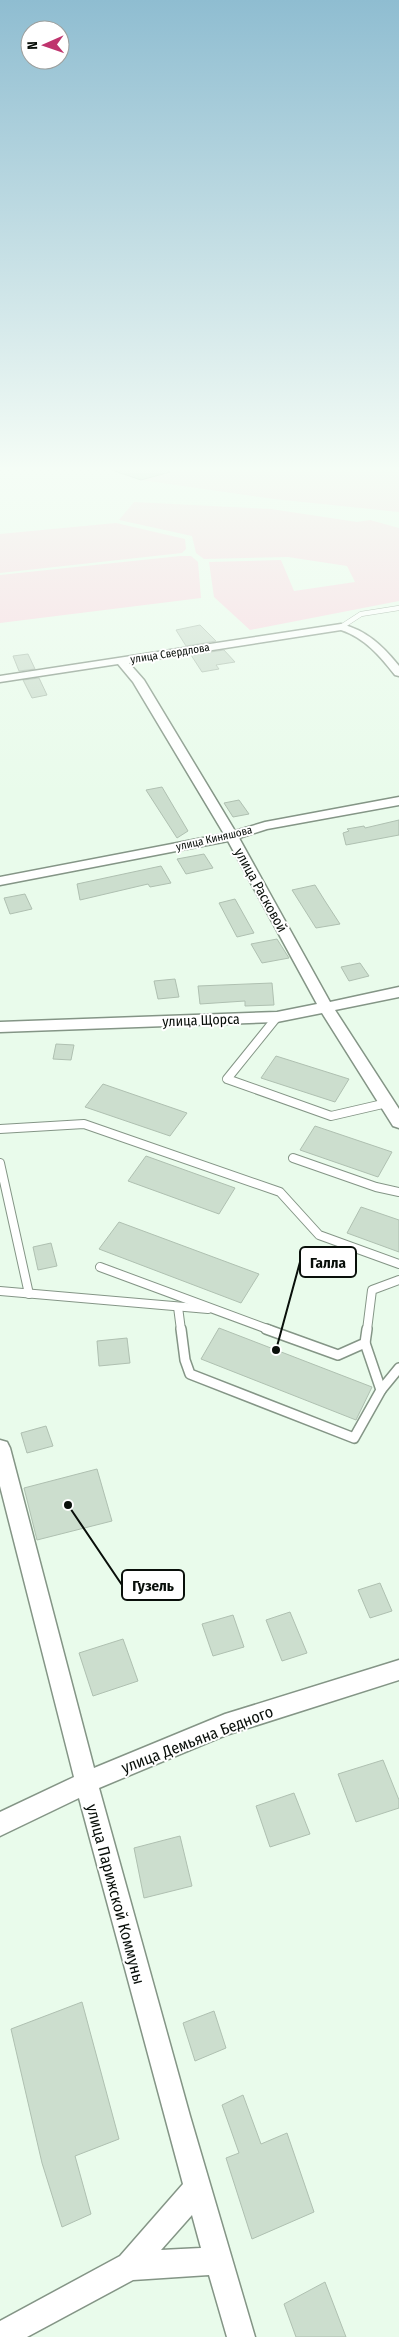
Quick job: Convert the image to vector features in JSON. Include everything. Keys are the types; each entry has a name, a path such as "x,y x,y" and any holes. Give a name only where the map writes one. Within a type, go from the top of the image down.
{"street":[{"name":"улица Свердлова","path":"0,679 341,627"},
{"path":"341,627 355,630 365,636 385,655 399,673"},
{"name":"улица Расковой","path":"120,661 138,680 232,835 326,1008 399,1122"},
{"name":"улица Киняшова","path":"0,881 232,835 265,826 399,801"},
{"name":"улица Щорса","path":"0,1027 277,1017 399,992"},
{"name":"улица Парижской Коммуны","path":"0,1448 86,1783 197,2188 241,2337"},
{"name":"улица Демьяна Бедного","path":"0,1824 86,1783 225,1725 399,1670"},
{"path":"0,2336 130,2266 197,2188"},
{"path":"130,2266 218,2261"}],"lane":[{"path":"341,627 351,617 358,614 399,608"},
{"path":"277,1017 227,1079 330,1116 387,1104"},
{"path":"0,1129 84,1124 280,1192 319,1235 399,1264"},
{"path":"293,1158 376,1187 399,1192"},
{"path":"0,1163 29,1294"},
{"path":"100,1267 338,1354 365,1343"},
{"path":"381,1390 365,1343 372,1290 399,1280"},
{"path":"0,1291 217,1310"},
{"path":"178,1307 185,1360 190,1374 354,1438 381,1390 399,1368"}],"shaded area":[{"path":"0,576 199,576 201,598 0,623"},
{"path":"211,576 288,576 294,591 355,582 352,576 399,576 399,601 250,630 214,597"}],"building":[{"path":"200,625 216,641 186,646 176,630"},
{"path":"224,650 235,662 216,665 219,669 202,672 191,655"},
{"path":"28,654 35,669 19,671 13,656"},
{"path":"39,678 47,695 32,698 23,680"},
{"path":"162,787 188,831 177,838 146,790"},
{"path":"239,800 249,814 233,817 224,803"},
{"path":"399,820 399,835 346,845 343,833 349,831 347,829 364,826 365,828"},
{"path":"204,854 213,868 186,874 177,859"},
{"path":"161,866 171,883 150,887 148,884 80,900 77,884"},
{"path":"315,885 340,924 316,928 292,890"},
{"path":"25,894 32,909 10,914 4,898"},
{"path":"235,899 254,933 237,937 219,903"},
{"path":"277,939 289,958 262,963 251,944"},
{"path":"360,963 369,976 349,981 341,967"},
{"path":"175,979 179,997 158,999 154,981"},
{"path":"272,983 274,1005 245,1006 245,1001 200,1004 198,986"},
{"path":"56,1044 74,1045 71,1060 53,1059"},
{"path":"276,1056 349,1079 335,1102 261,1078"},
{"path":"103,1084 187,1113 170,1136 85,1107"},
{"path":"315,1126 392,1152 378,1177 300,1150"},
{"path":"146,1156 235,1188 219,1214 128,1181"},
{"path":"361,1207 399,1220 399,1252 347,1233"},
{"path":"119,1222 259,1274 241,1303 99,1249"},
{"path":"51,1243 57,1266 38,1270 33,1247"},
{"path":"219,1328 372,1387 356,1420 201,1359"},
{"path":"127,1338 130,1363 99,1366 97,1341"},
{"path":"46,1426 53,1446 27,1453 21,1433"},
{"path":"97,1469 112,1521 37,1540 24,1488"},
{"path":"380,1583 392,1611 370,1618 358,1590"},
{"path":"290,1612 307,1653 282,1661 266,1620"},
{"path":"233,1615 244,1647 213,1656 202,1624"},
{"path":"123,1639 138,1681 93,1696 79,1653"},
{"path":"383,1760 399,1800 399,1808 356,1822 338,1774"},
{"path":"294,1793 310,1834 270,1847 256,1806"},
{"path":"180,1836 192,1886 144,1898 134,1848"},
{"path":"82,2002 119,2139 75,2156 91,2214 62,2227 42,2163 11,2029"},
{"path":"214,2011 226,2048 195,2061 183,2023"},
{"path":"243,2095 261,2144 287,2133 314,2212 252,2239 226,2158 239,2153 222,2105"},
{"path":"325,2282 346,2337 296,2337 284,2304"}],"place":[{"name":"Галла","path":"276,1350"},
{"name":"Гузель","path":"68,1505"}]}
